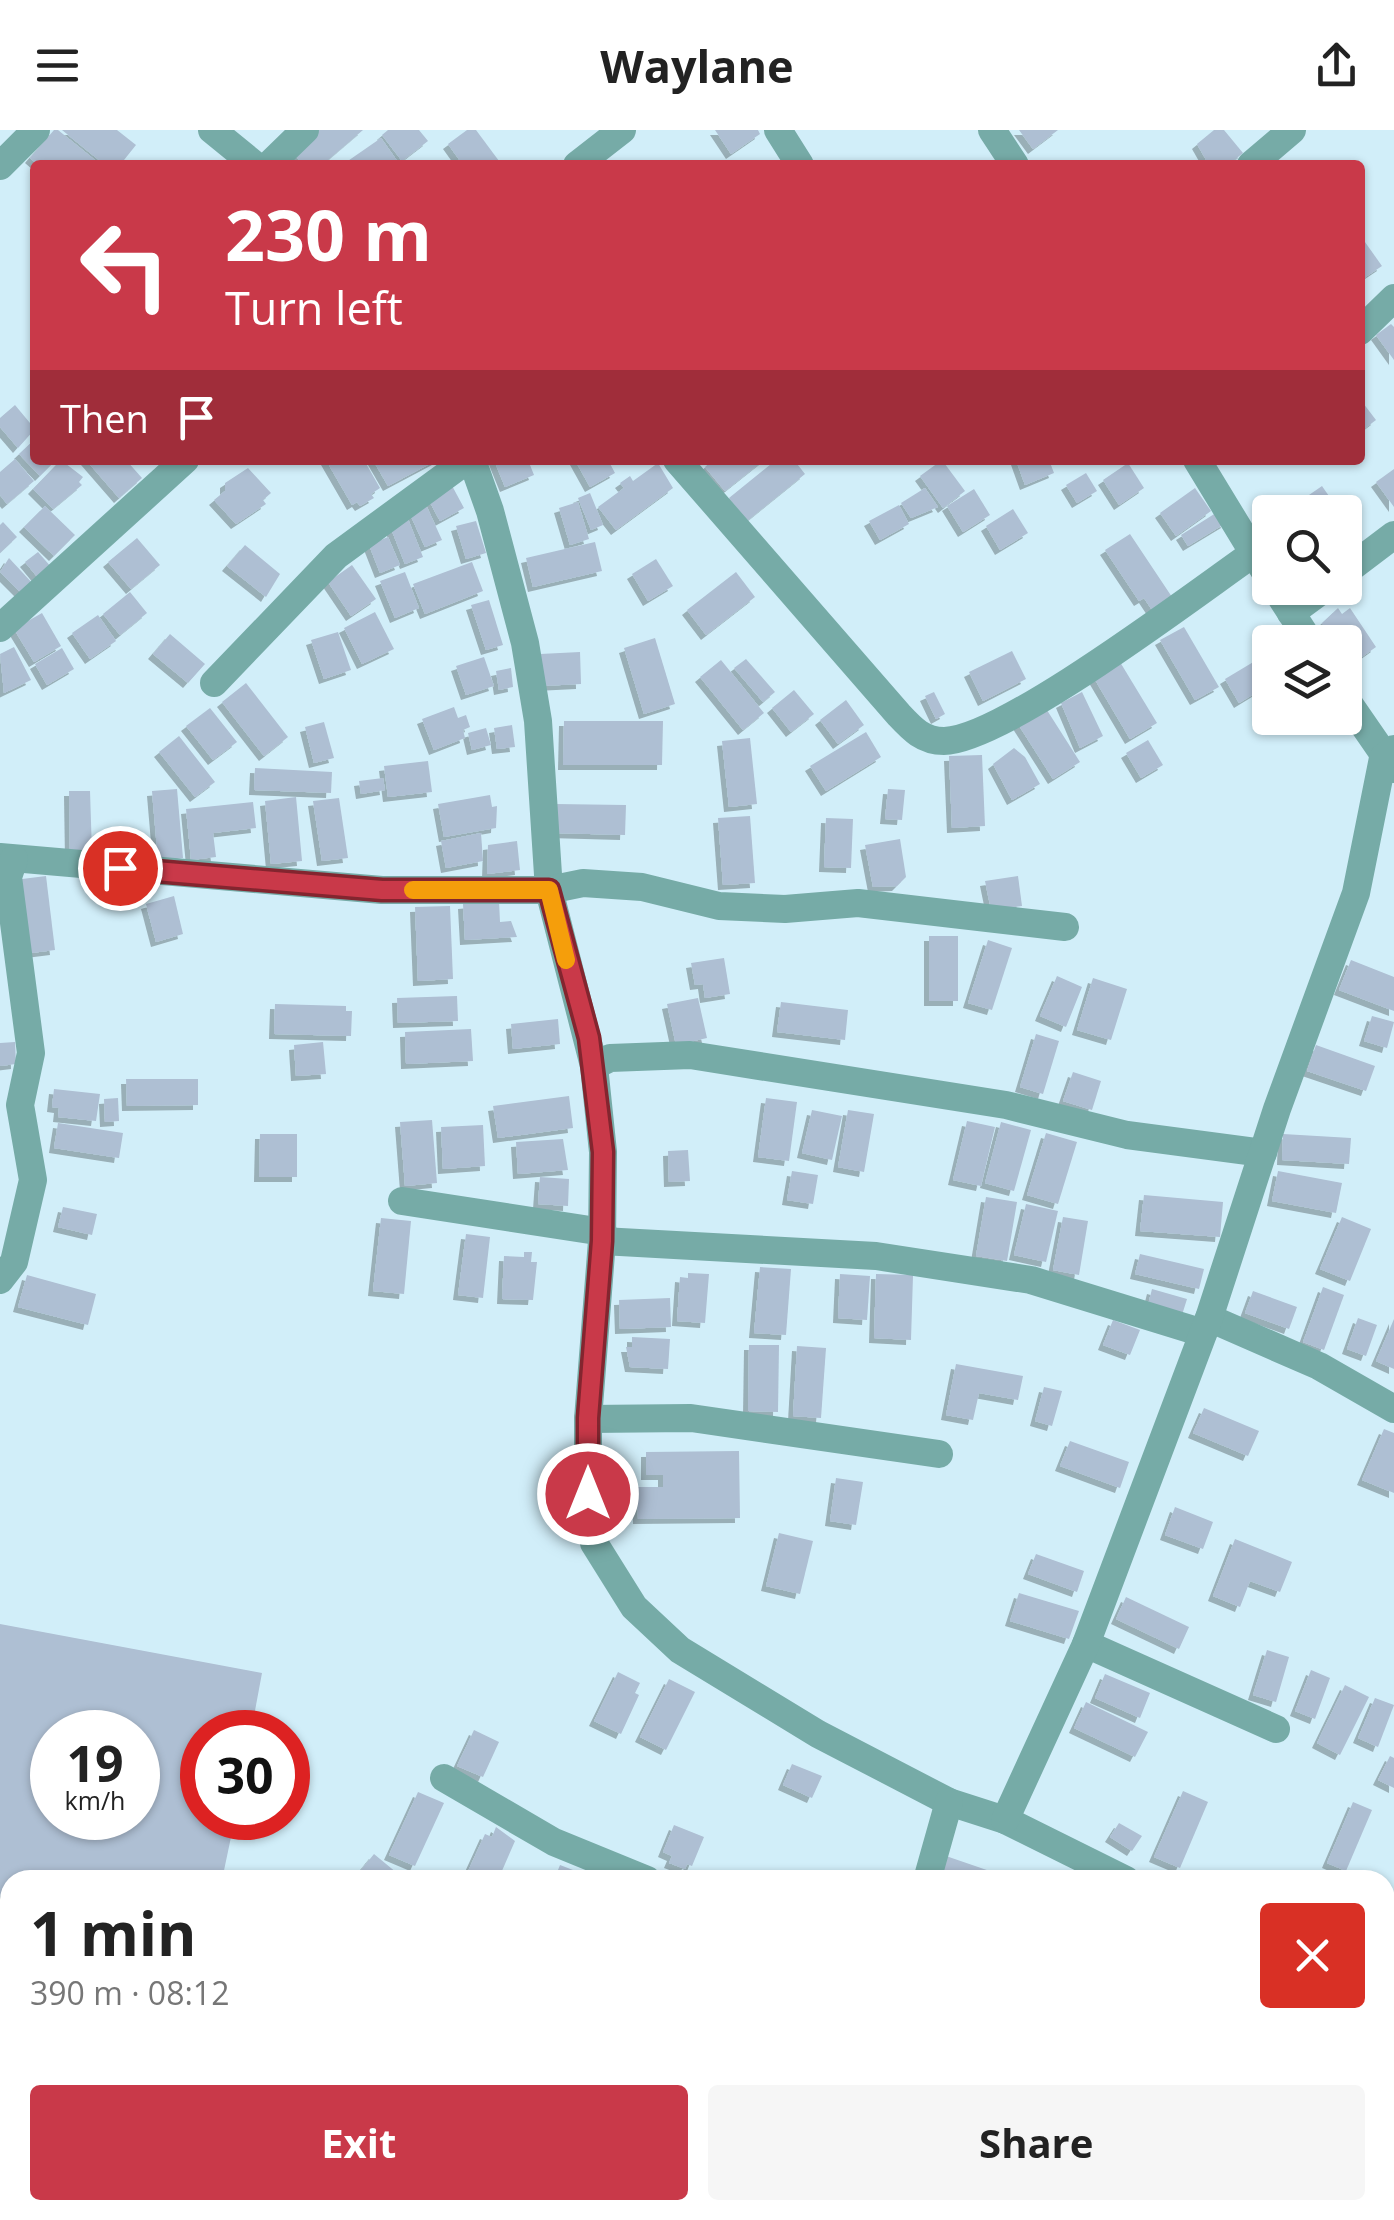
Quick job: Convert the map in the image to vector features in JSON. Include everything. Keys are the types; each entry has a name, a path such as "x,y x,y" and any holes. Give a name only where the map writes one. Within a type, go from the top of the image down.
{"street":[{"path":"0,166 36,130"},
{"path":"212,130 249,160"},
{"path":"274,160 305,130"},
{"path":"583,160 622,130"},
{"path":"778,130 797,160"},
{"path":"992,130 1012,160"},
{"path":"1257,160 1292,130"},
{"path":"1365,326 1394,298"},
{"path":"0,628 179,465"},
{"path":"214,684 336,556 462,465"},
{"path":"471,465 490,511 526,643 538,721 549,890 594,1066 603,1152 602,1237 588,1418 588,1494 594,1543 609,1573 642,1616 696,1660 818,1734 949,1802 1006,1820 1106,1870"},
{"path":"682,465 899,716 920,737 944,741 978,733 1035,702 1252,555"},
{"path":"1204,465 1252,550"},
{"path":"1362,560 1394,536"},
{"path":"1285,605 1298,625"},
{"path":"1290,613 1301,605"},
{"path":"1006,1820 1086,1644 1206,1325 1356,893 1390,759 1362,721"},
{"path":"0,1280 14,1262 33,1180 10,1104 32,1053 7,858 382,890 549,890 583,883 642,886 719,906 784,908 858,903 1066,927"},
{"path":"594,1066 610,1058 690,1055 989,1102 1127,1135 1263,1153"},
{"path":"402,1201 602,1237 876,1256 1031,1280 1206,1325 1319,1366 1394,1410"},
{"path":"588,1418 690,1418 938,1454"},
{"path":"1086,1644 1276,1730"},
{"path":"444,1778 554,1842 623,1870"},
{"path":"931,1870 949,1802"}],"building":[{"path":"58,130 95,160 32,160 30,158"},
{"path":"62,130 117,130 136,145 124,160 99,160"},
{"path":"315,130 363,130 328,160 299,160 291,151"},
{"path":"388,130 419,130 428,141 401,160 382,135"},
{"path":"467,130 476,130 498,160 459,160 448,144"},
{"path":"715,130 758,130 760,134 731,154"},
{"path":"1019,130 1058,130 1033,149"},
{"path":"1214,130 1224,130 1243,153 1234,160 1206,160 1197,144"},
{"path":"381,138 396,160 349,160"},
{"path":"1365,242 1382,266 1365,277"},
{"path":"1391,324 1394,327 1394,360 1376,335"},
{"path":"15,405 30,423 30,435 18,448 0,427 0,418"},
{"path":"1365,406 1376,420 1365,428"},
{"path":"30,444 30,465 51,465 40,476 19,454"},
{"path":"15,459 34,481 7,504 0,495 0,472"},
{"path":"56,465 67,465 83,477 79,482 82,485 53,509 33,489"},
{"path":"90,465 130,465 142,478 119,498"},
{"path":"329,465 367,465 380,488 371,494 374,498 360,506 357,502 352,505"},
{"path":"376,465 428,465 388,486"},
{"path":"496,465 530,465 534,475 505,487"},
{"path":"578,465 611,465 615,473 590,487"},
{"path":"659,465 673,488 616,530 598,507 624,488 620,483 630,476 633,481"},
{"path":"707,465 758,465 725,491 705,467"},
{"path":"770,465 798,465 805,474 747,521 729,498"},
{"path":"935,465 946,465 965,491 943,508 920,476"},
{"path":"1018,465 1051,465 1054,473 1025,485"},
{"path":"1129,465 1144,488 1119,505 1103,480"},
{"path":"248,468 271,493 263,500 266,504 236,524 214,500 225,491 225,483"},
{"path":"1394,469 1394,507 1376,482"},
{"path":"1086,473 1097,491 1077,503 1066,485"},
{"path":"450,482 464,508 440,521 426,495"},
{"path":"1322,486 1328,495 1309,495"},
{"path":"925,488 938,507 911,518 901,503"},
{"path":"1195,488 1211,511 1176,536 1160,513"},
{"path":"974,489 990,515 963,532 947,506"},
{"path":"590,493 603,525 591,530 578,498"},
{"path":"578,502 589,539 570,545 559,508"},
{"path":"426,505 442,540 425,547 409,512"},
{"path":"899,505 909,524 880,540 869,521"},
{"path":"45,506 75,535 54,556 24,527"},
{"path":"1013,509 1028,533 1000,550 986,526"},
{"path":"1219,511 1226,523 1188,546 1181,535"},
{"path":"406,514 423,557 405,564 388,521"},
{"path":"476,521 486,553 466,559 456,526"},
{"path":"3,522 17,537 0,553 0,525"},
{"path":"1130,534 1172,597 1152,610 1144,598 1139,601 1105,550"},
{"path":"388,537 400,565 380,573 369,545"},
{"path":"137,538 160,565 131,589 108,562"},
{"path":"595,542 602,571 533,587 526,558"},
{"path":"245,545 280,574 266,597 227,566"},
{"path":"38,552 52,568 39,579 25,562"},
{"path":"9,558 35,586 24,596 0,572"},
{"path":"656,559 673,586 648,601 632,574"},
{"path":"472,562 483,591 425,614 413,584"},
{"path":"352,565 376,599 351,616 328,582"},
{"path":"405,572 419,608 395,618 380,581"},
{"path":"736,572 755,597 706,635 687,610"},
{"path":"130,592 147,613 120,635 103,614"},
{"path":"489,600 503,645 486,650 471,605"},
{"path":"1338,608 1342,614 1350,608 1361,625 1323,625"},
{"path":"375,612 394,649 362,664 344,628"},
{"path":"42,613 61,646 34,662 14,629"},
{"path":"98,615 116,641 90,659 72,633"},
{"path":"1362,626 1376,647 1362,657"},
{"path":"1184,627 1219,687 1195,700 1160,640"},
{"path":"338,632 351,670 324,679 311,640"},
{"path":"170,634 205,664 188,683 153,654"},
{"path":"655,638 675,704 644,714 624,648"},
{"path":"14,647 31,680 4,693 0,654"},
{"path":"62,648 74,669 47,685 35,664"},
{"path":"1012,651 1026,679 983,701 969,672"},
{"path":"580,652 581,684 541,686 540,654"},
{"path":"484,657 494,686 466,695 456,666"},
{"path":"746,659 775,692 763,702 734,668"},
{"path":"721,660 764,713 743,730 700,677"},
{"path":"1120,662 1157,723 1130,739 1094,678"},
{"path":"1252,663 1252,695 1239,703 1225,679"},
{"path":"511,668 513,687 499,690 496,671"},
{"path":"246,683 288,737 264,756 222,702"},
{"path":"794,690 814,714 791,732 772,708"},
{"path":"934,692 945,714 936,719 925,696"},
{"path":"1082,692 1103,736 1080,748 1061,703"},
{"path":"846,700 864,725 838,744 820,720"},
{"path":"454,707 458,718 466,715 470,727 463,730 465,738 434,750 422,719"},
{"path":"1045,707 1080,762 1053,779 1018,724"},
{"path":"210,708 237,742 213,760 186,726"},
{"path":"564,721 663,721 662,765 563,765"},
{"path":"324,722 334,758 314,763 305,727"},
{"path":"512,725 515,747 497,749 494,728"},
{"path":"486,728 491,745 472,750 468,733"},
{"path":"866,732 881,757 826,791 810,766"},
{"path":"179,736 215,782 195,797 159,752"},
{"path":"750,738 757,804 729,807 722,741"},
{"path":"1148,740 1163,765 1141,778 1126,753"},
{"path":"1014,748 1025,757 1040,784 1012,800 993,764"},
{"path":"982,755 985,826 952,828 949,756"},
{"path":"428,761 432,792 388,797 384,766"},
{"path":"255,768 332,772 331,793 254,790"},
{"path":"383,778 385,790 361,794 359,781"},
{"path":"177,789 183,858 158,861 152,791"},
{"path":"888,789 905,790 902,820 885,819"},
{"path":"69,791 90,791 92,853 70,854"},
{"path":"490,795 492,807 497,806 496,828 444,837 438,804"},
{"path":"296,797 302,861 271,864 265,801"},
{"path":"339,798 348,858 322,861 313,801"},
{"path":"253,802 256,828 213,833 216,857 191,860 186,809"},
{"path":"555,804 626,805 625,835 554,833"},
{"path":"750,816 755,883 723,885 718,818"},
{"path":"826,818 853,819 851,868 824,867"},
{"path":"481,833 483,861 446,868 441,841"},
{"path":"900,839 906,877 897,886 873,887 865,845"},
{"path":"517,841 520,870 487,874 488,845"},
{"path":"46,876 55,950 23,954 14,880"},
{"path":"1018,876 1022,906 991,910 985,881"},
{"path":"174,896 183,934 156,942 146,904"},
{"path":"499,901 500,922 511,921 517,937 465,940 463,904"},
{"path":"450,906 453,979 418,981 415,907"},
{"path":"929,936 958,936 958,1001 929,1001"},
{"path":"988,940 1012,948 992,1010 968,1003"},
{"path":"724,958 730,994 705,998 703,984 695,985 691,963"},
{"path":"1351,960 1394,977 1394,1011 1339,990"},
{"path":"1057,976 1082,987 1066,1027 1040,1016"},
{"path":"1093,978 1127,989 1111,1040 1077,1030"},
{"path":"457,996 458,1021 398,1023 397,998"},
{"path":"698,998 707,1038 676,1045 667,1004"},
{"path":"781,1002 848,1010 845,1040 777,1032"},
{"path":"275,1004 346,1006 346,1011 352,1011 351,1036 274,1034"},
{"path":"1372,1016 1394,1022 1387,1048 1364,1041"},
{"path":"558,1019 560,1044 513,1049 511,1024"},
{"path":"471,1029 473,1061 406,1064 405,1032"},
{"path":"1036,1034 1059,1041 1043,1094 1020,1087"},
{"path":"15,1042 16,1064 0,1066 0,1043"},
{"path":"323,1042 326,1074 296,1076 294,1045"},
{"path":"1316,1045 1375,1066 1366,1091 1307,1071"},
{"path":"1073,1072 1101,1081 1092,1110 1063,1101"},
{"path":"126,1079 198,1079 198,1105 127,1106"},
{"path":"54,1089 100,1094 96,1121 58,1117 59,1108 52,1107"},
{"path":"569,1096 573,1128 498,1138 493,1106"},
{"path":"118,1098 119,1121 105,1122 104,1099"},
{"path":"766,1098 797,1102 789,1161 758,1157"},
{"path":"812,1110 842,1116 832,1160 802,1153"},
{"path":"848,1110 874,1114 864,1172 838,1167"},
{"path":"432,1120 437,1183 405,1186 400,1122"},
{"path":"967,1121 995,1127 981,1186 953,1180"},
{"path":"1001,1122 1031,1130 1014,1191 985,1183"},
{"path":"58,1123 123,1133 119,1158 54,1148"},
{"path":"483,1125 485,1166 443,1169 441,1127"},
{"path":"1046,1133 1077,1142 1058,1204 1027,1195"},
{"path":"260,1134 297,1134 297,1177 259,1177"},
{"path":"1283,1134 1351,1138 1349,1164 1282,1160"},
{"path":"563,1139 568,1170 518,1174 516,1142"},
{"path":"688,1150 690,1181 669,1182 668,1151"},
{"path":"792,1171 818,1175 813,1204 787,1200"},
{"path":"1278,1171 1342,1183 1336,1213 1272,1201"},
{"path":"540,1177 569,1179 568,1206 538,1204"},
{"path":"1144,1195 1223,1202 1220,1237 1140,1231"},
{"path":"986,1197 1017,1202 1007,1261 976,1256"},
{"path":"1026,1204 1058,1211 1046,1262 1014,1255"},
{"path":"63,1207 97,1214 92,1235 58,1227"},
{"path":"1063,1217 1088,1221 1079,1275 1053,1270"},
{"path":"1342,1217 1371,1229 1350,1281 1320,1269"},
{"path":"381,1218 411,1221 404,1294 373,1291"},
{"path":"466,1234 490,1237 483,1298 458,1295"},
{"path":"524,1252 532,1252 531,1262 537,1262 533,1300 502,1299 504,1256 524,1257"},
{"path":"1140,1254 1204,1269 1199,1289 1135,1274"},
{"path":"760,1267 791,1269 786,1335 754,1333"},
{"path":"688,1273 709,1274 705,1323 677,1321 680,1277 688,1278"},
{"path":"840,1274 870,1276 867,1320 838,1318"},
{"path":"876,1274 913,1275 911,1340 874,1338"},
{"path":"27,1275 96,1294 88,1325 18,1307"},
{"path":"1323,1287 1344,1295 1324,1350 1303,1342"},
{"path":"1152,1289 1187,1299 1182,1315 1148,1305"},
{"path":"1253,1291 1297,1307 1289,1329 1245,1313"},
{"path":"670,1298 671,1327 620,1329 619,1300"},
{"path":"1358,1318 1377,1325 1366,1356 1347,1349"},
{"path":"1394,1319 1394,1369 1376,1361"},
{"path":"1113,1320 1140,1330 1130,1355 1103,1345"},
{"path":"632,1337 670,1339 668,1369 630,1367 626,1347 632,1347"},
{"path":"749,1345 779,1345 778,1412 748,1411"},
{"path":"797,1346 826,1348 821,1418 793,1416"},
{"path":"956,1364 1023,1376 1018,1400 979,1393 973,1420 946,1415"},
{"path":"1044,1387 1062,1391 1052,1426 1035,1421"},
{"path":"1204,1408 1259,1431 1248,1456 1193,1433"},
{"path":"1384,1429 1394,1433 1394,1493 1362,1480"},
{"path":"1070,1441 1129,1462 1120,1488 1060,1466"},
{"path":"739,1451 740,1518 638,1519 637,1487 663,1487 663,1475 646,1475 646,1452"},
{"path":"836,1478 863,1482 856,1525 830,1521"},
{"path":"1175,1507 1213,1522 1203,1549 1165,1535"},
{"path":"779,1533 813,1541 800,1594 766,1586"},
{"path":"1235,1539 1292,1562 1280,1592 1250,1581 1240,1607 1213,1596"},
{"path":"1036,1554 1084,1571 1077,1592 1028,1574"},
{"path":"1019,1593 1079,1611 1069,1639 1010,1621"},
{"path":"1126,1597 1189,1627 1179,1649 1116,1619"},
{"path":"0,1624 262,1673 255,1710 180,1710 180,1840 230,1840 224,1870 0,1870"},
{"path":"1267,1650 1289,1657 1276,1702 1253,1695"},
{"path":"1311,1670 1330,1678 1315,1719 1295,1711"},
{"path":"618,1672 640,1683 635,1693 639,1695 621,1734 594,1721"},
{"path":"1105,1674 1150,1693 1140,1718 1095,1698"},
{"path":"669,1679 695,1692 666,1750 640,1737"},
{"path":"1345,1685 1369,1697 1340,1755 1317,1743"},
{"path":"1375,1698 1394,1705 1378,1747 1358,1738"},
{"path":"1086,1702 1148,1732 1135,1757 1074,1728"},
{"path":"474,1730 499,1742 483,1777 457,1766"},
{"path":"1390,1756 1394,1758 1394,1788 1378,1780"},
{"path":"792,1764 822,1776 812,1798 783,1785"},
{"path":"1183,1791 1208,1802 1180,1868 1154,1857"},
{"path":"418,1792 444,1803 415,1866 389,1855"},
{"path":"1353,1802 1372,1810 1346,1870 1327,1863"},
{"path":"1119,1823 1142,1836 1132,1851 1110,1837"},
{"path":"674,1825 704,1837 692,1866 687,1864 685,1869 669,1863 672,1856 663,1852"},
{"path":"496,1827 515,1841 502,1870 469,1870 485,1834 492,1837"},
{"path":"374,1854 393,1870 361,1870"},
{"path":"946,1856 987,1870 941,1870"}],"slow traffic":[{"path":"413,890 549,890 566,960"}],"route":[{"path":"120,868 382,890 549,890 589,1038 603,1152 602,1241 588,1418 588,1494"}]}
